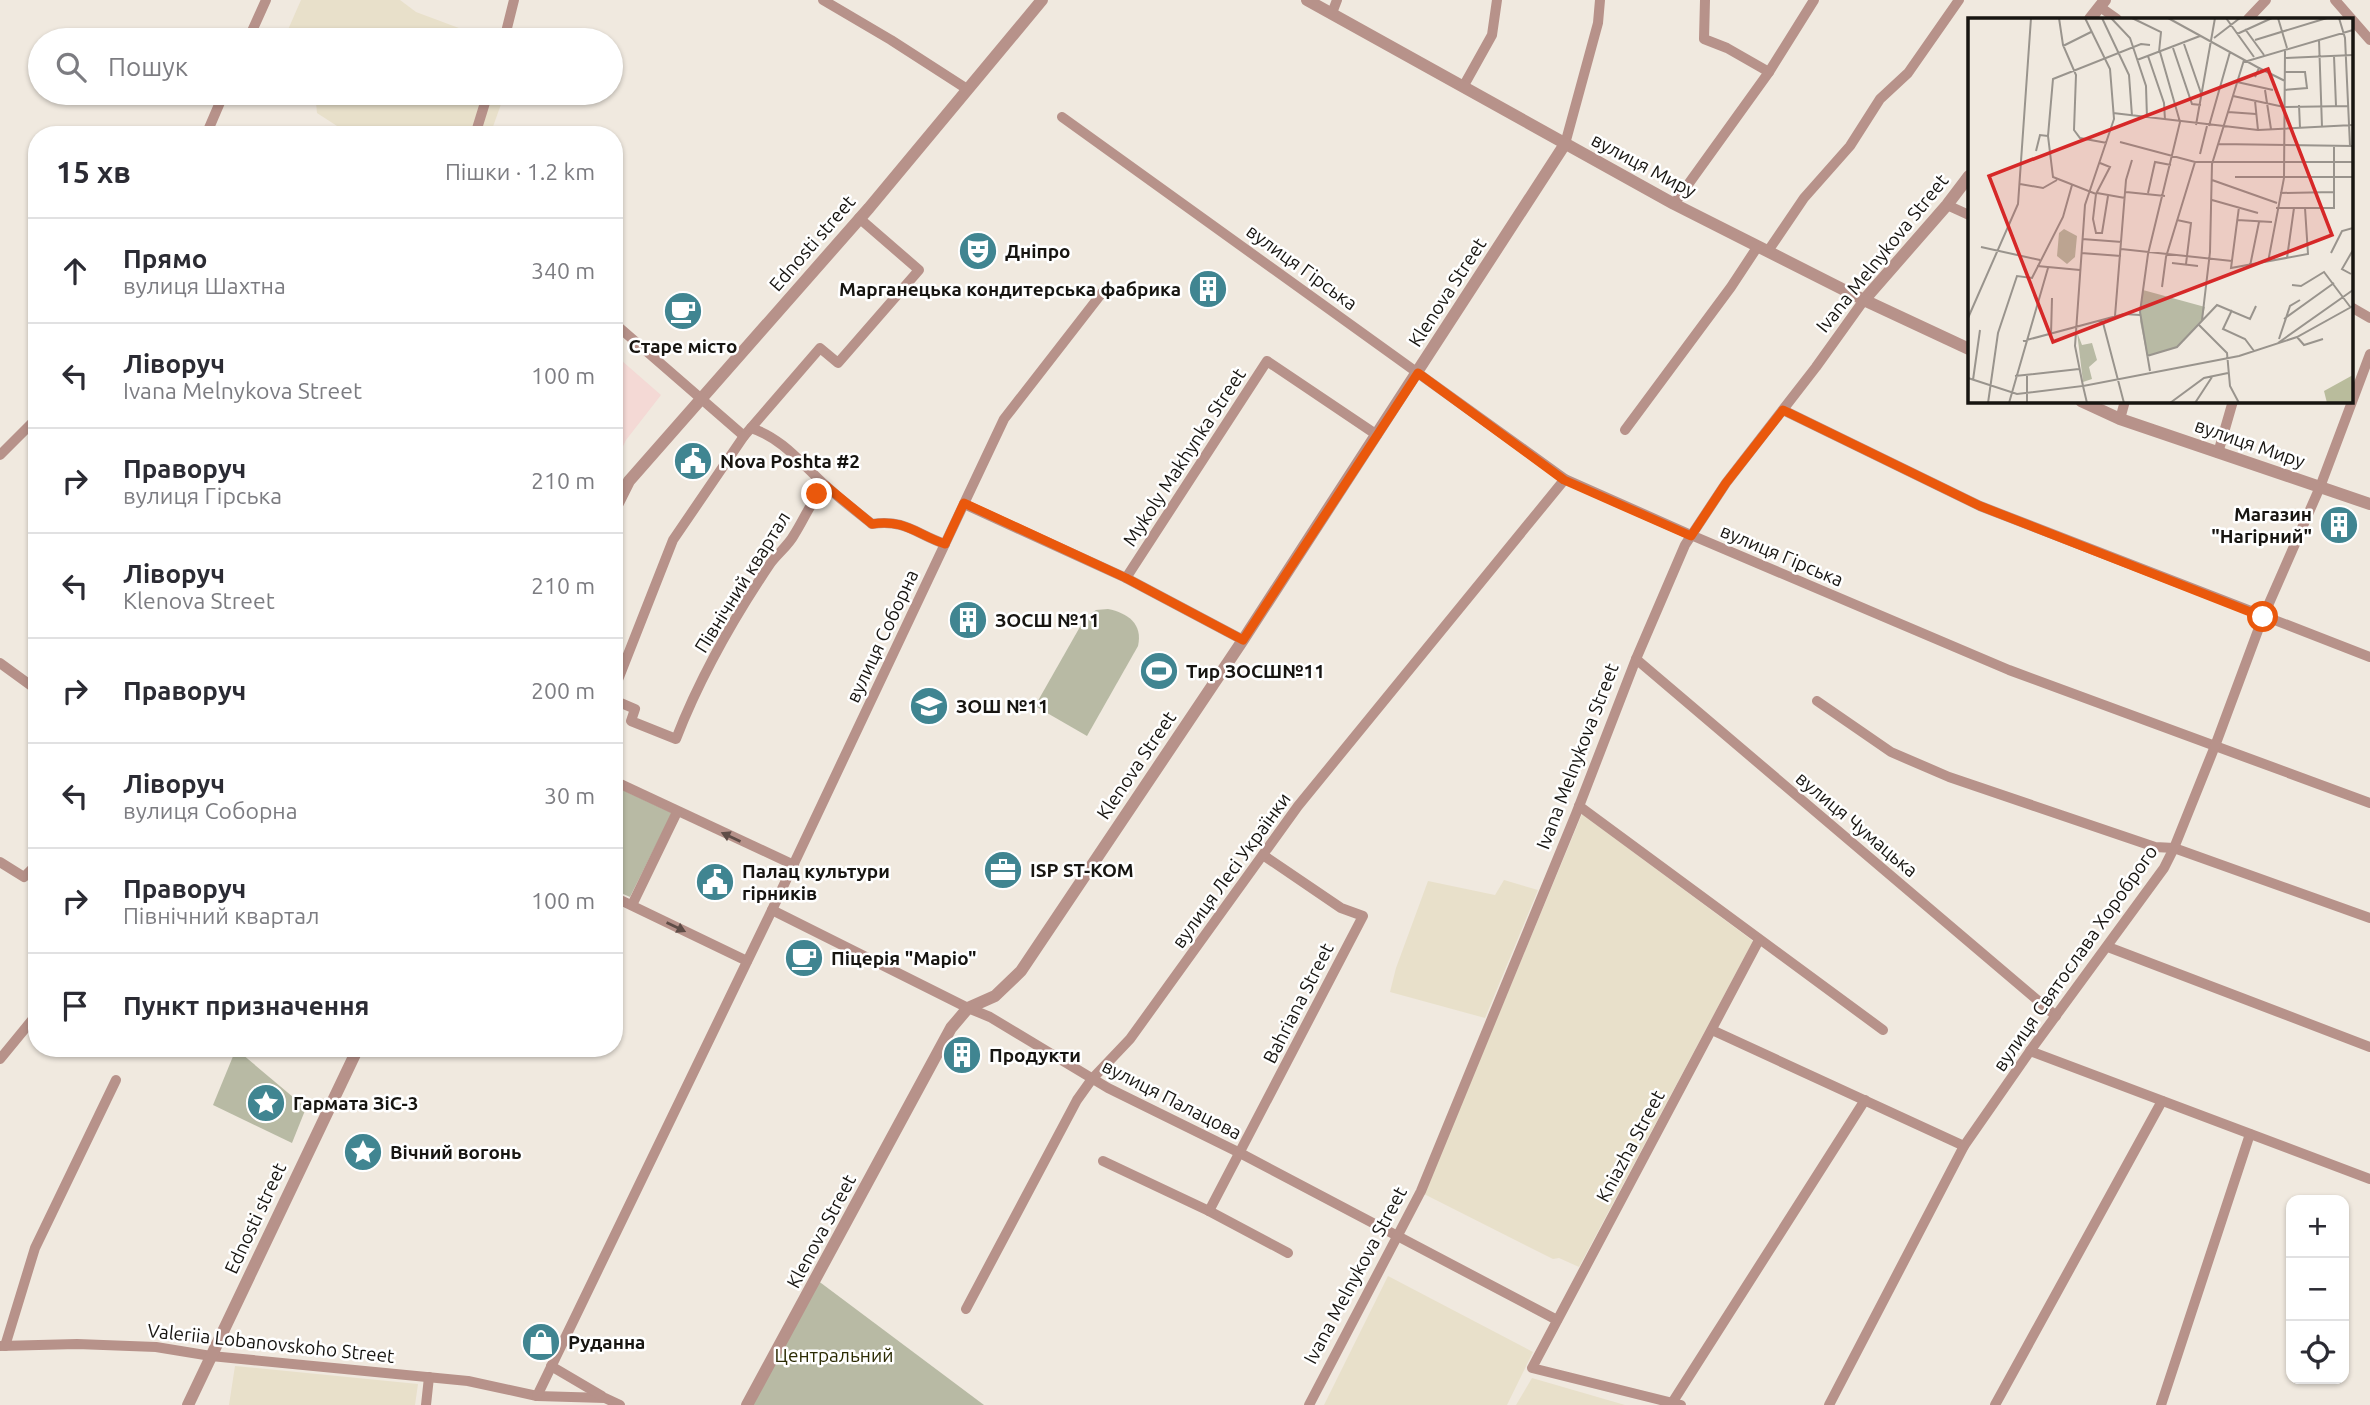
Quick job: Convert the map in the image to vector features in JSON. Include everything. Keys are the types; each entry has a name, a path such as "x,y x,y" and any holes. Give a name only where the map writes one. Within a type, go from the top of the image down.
{"street":[{"path":"253,28 266,0"},
{"path":"507,28 514,0"},
{"path":"822,0 967,89"},
{"name":"Ednosti street","path":"623,493 629,481 859,219 1041,0"},
{"name":"вулиця Миру","path":"1307,0 1674,204 1864,300 1968,349"},
{"path":"1332,13 1337,0"},
{"path":"1463,88 1492,35 1497,0"},
{"path":"1565,144 1598,23 1600,0"},
{"path":"1705,0 1703,38 1727,48 1769,72"},
{"path":"1803,18 1804,0"},
{"path":"1674,204 1769,72 1814,0"},
{"path":"1625,430 1763,249 1861,132 1880,99 1908,72 1959,0"},
{"path":"2249,18 2266,0"},
{"path":"2335,0 2351,18"},
{"path":"2091,18 2102,3 2115,18"},
{"path":"2352,19 2370,40"},
{"path":"210,126 219,105"},
{"path":"478,126 484,105"},
{"name":"вулиця Гірська","path":"1062,117 1564,480 2009,670 2370,803"},
{"name":"Klenova Street","path":"747,1405 951,1028 968,1008 995,996 1020,971 1243,640 1565,144"},
{"name":"Ivana Melnykova Street","path":"1309,1405 1421,1191 1673,569 1726,483 1864,300 1968,177"},
{"path":"1947,205 1968,215"},
{"path":"623,667 673,540 747,432 820,348 838,363 919,270 859,219"},
{"name":"вулиця Соборна","path":"537,1396 772,910 1004,419 1105,289"},
{"path":"2352,308 2370,318"},
{"path":"623,331 701,398 747,432 766,433 786,447 826,486 872,524 903,524 945,544"},
{"name":"вулиця Святослава Хороброго","path":"2352,402 2370,354"},
{"name":"Mykoly Makhynka Street","path":"1126,578 1267,361 1377,435"},
{"name":"вулиця Миру","path":"2083,402 2120,419 2370,504"},
{"path":"2120,419 2125,402"},
{"path":"2218,453 2233,402"},
{"name":"вулиця Святослава Хороброго","path":"1829,1405 1964,1146 2164,868 2216,746 2263,617 2320,487 2352,402"},
{"path":"1783,410 1980,506 2370,657"},
{"path":"0,455 28,427"},
{"name":"вулиця Лесі Українки","path":"966,1309 1077,1100 1092,1079 1130,1039 1307,796 1564,480"},
{"name":"Північний квартал","path":"623,704 635,709 631,721 676,739 690,702 736,617 772,561 794,536 817,494 826,486"},
{"path":"964,503 1126,578 1243,640"},
{"name":"вулиця Чумацька","path":"1636,659 2056,1016"},
{"path":"0,663 28,683"},
{"path":"1817,701 1891,752 1949,778 2155,847 2174,848 2370,918"},
{"path":"623,785 793,865"},
{"path":"1579,806 1883,1030"},
{"path":"632,905 677,812"},
{"name":"Bahriana Street","path":"1209,1211 1363,916 1341,908 1263,855"},
{"path":"0,862 24,877 28,873"},
{"path":"623,901 747,961"},
{"name":"вулиця Палацова","path":"772,910 990,1017 1092,1079 1240,1153 1557,1320"},
{"name":"Kniazha Street","path":"1676,1404 1532,1368 1759,940"},
{"path":"2108,947 2370,1047"},
{"path":"0,1059 28,1025"},
{"path":"1712,1030 1964,1146"},
{"path":"2030,1051 2370,1179"},
{"name":"Ednosti street","path":"188,1405 354,1057"},
{"path":"3,1346 35,1248 116,1080"},
{"path":"1676,1404 1865,1100"},
{"path":"1995,1405 2162,1101"},
{"path":"2161,1405 2250,1134"},
{"path":"1103,1161 1288,1252"},
{"name":"Valeriia Lobanovskoho Street","path":"3,1346 78,1344 156,1347 211,1356 468,1381 537,1396 606,1398"},
{"path":"551,1366 620,1405"},
{"path":"426,1405 429,1377"}],"shaded area":[{"path":"301,0 400,0 416,12 459,28 289,28"},
{"path":"316,105 501,105 493,126 337,126 317,113"},
{"path":"623,362 661,395 623,446"},
{"path":"1582,814 1753,941 1579,1267 1559,1258 1553,1259 1424,1194"},
{"path":"1504,880 1538,890 1485,1018 1390,992 1428,881 1495,895"},
{"path":"1388,1276 1533,1352 1507,1405 1324,1405"},
{"path":"235,1366 418,1384 415,1405 229,1405"},
{"path":"1532,1378 1625,1405 1516,1405"}],"green space":[{"path":"1108,609 1122,613 1132,621 1138,632 1138,646 1087,736 1035,706 1085,618 1096,610"},
{"path":"623,790 672,813 630,897 623,894"},
{"path":"233,1057 245,1057 306,1108 292,1143 213,1105"},
{"name":"Центральний","path":"817,1280 984,1405 747,1405"}],"place":[{"name":"Дніпро","path":"978,251"},
{"name":"Марганецька кондитерська фабрика","path":"1208,289"},
{"name":"Старе місто","path":"683,311"},
{"name":"Nova Poshta #2","path":"693,461"},
{"name":"Магазин \"Нагірний\"","path":"2339,525"},
{"name":"ЗОСШ №11","path":"968,620"},
{"name":"Тир ЗОСШ№11","path":"1159,671"},
{"name":"ЗОШ №11","path":"929,706"},
{"name":"ISP ST-KOM","path":"1003,870"},
{"name":"Палац культури гірників","path":"715,882"},
{"name":"Піцерія \"Маріо\"","path":"804,958"},
{"name":"Продукти","path":"962,1055"},
{"name":"Гармата ЗіС-3","path":"266,1103"},
{"name":"Вічний вогонь","path":"363,1152"},
{"name":"Руданна","path":"541,1342"}],"route":[{"path":"817,494 826,486 872,524 903,524 945,544 964,503 1126,578 1243,640 1418,373 1564,480 1691,536 1726,483 1783,410 1980,506 2263,617"}]}
